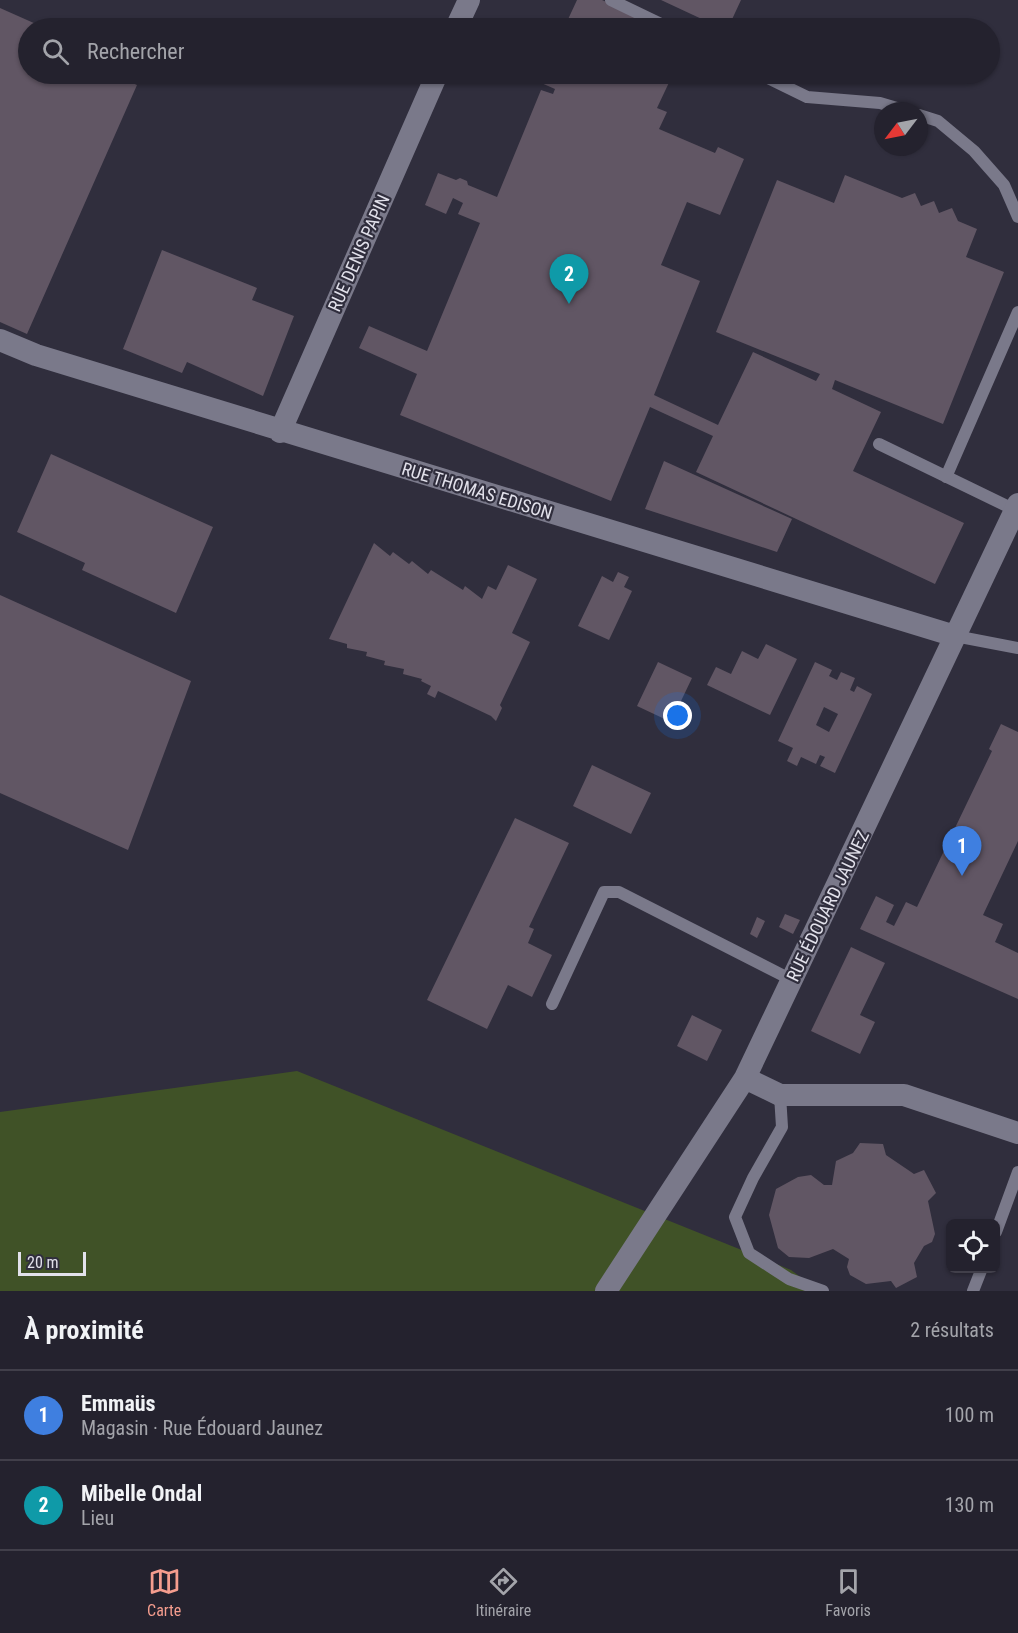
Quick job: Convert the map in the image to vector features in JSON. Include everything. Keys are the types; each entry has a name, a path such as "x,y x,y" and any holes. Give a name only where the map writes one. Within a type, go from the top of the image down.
{"street":[{"path":"461,18 469,0"},
{"name":"RUE DENIS PAPIN","path":"280,432 433,84"},
{"name":"RUE THOMAS EDISON","path":"0,340 36,355 280,432 956,636"},
{"name":"RUE ÉDOUARD JAUNEZ","path":"606,1291 745,1078 1017,507"},
{"path":"745,1078 780,1095 904,1095 1018,1133"}],"lane":[{"path":"611,0 648,18"},
{"path":"780,84 807,97 874,103"},
{"path":"928,118 938,121 974,151 1004,185 1018,217"},
{"path":"946,477 1018,312"},
{"path":"879,444 946,477 1017,507"},
{"path":"956,636 1018,648"},
{"path":"552,1004 604,892 619,892 792,980"},
{"path":"780,1095 782,1127 753,1178 735,1217 749,1253 789,1279 823,1291"},
{"path":"1000,1221 1018,1172"},
{"path":"973,1291 980,1273"}],"green space":[{"path":"297,1071 791,1270 819,1291 0,1291 0,1112"}],"building":[{"path":"577,0 602,0 642,18 569,18"},
{"path":"661,0 741,0 733,18 700,18"},
{"path":"0,8 22,18 18,18 18,84 137,85 27,334 0,322"},
{"path":"544,84 668,84 657,108 667,112 659,129 715,153 718,147 744,159 720,215 687,202 661,265 700,281 654,395 718,425 753,352 816,381 820,374 716,332 777,180 834,203 845,175 902,198 915,193 921,206 934,201 939,213 952,208 958,221 977,229 966,257 1004,272 943,424 835,380 832,389 881,412 853,471 964,523 935,584 696,472 713,436 650,407 611,501 400,415 417,374 359,348 369,326 427,351 480,223 458,214 463,203 453,198 446,214 425,205 438,173 456,180 460,178 467,181 468,185 497,197 541,90 553,94 555,89"},
{"path":"162,250 257,288 252,300 294,316 263,396 187,362 182,373 123,349"},
{"path":"51,454 213,527 176,613 82,570 85,563 17,532"},
{"path":"664,461 792,519 777,552 645,509"},
{"path":"374,543 390,556 393,552 409,564 412,561 428,574 431,570 463,590 465,586 482,599 488,586 496,590 508,565 537,579 512,633 530,642 500,705 502,708 496,721 491,716 438,691 435,698 427,694 431,686 421,681 422,679 403,674 404,669 384,665 385,661 366,656 367,652 347,648 347,644 329,639"},
{"path":"618,572 629,577 624,587 632,591 609,640 578,626 602,576 613,582"},
{"path":"0,595 191,681 128,850 0,793"},
{"path":"766,644 797,659 770,715 707,685 716,667 731,674 742,651 758,659"},
{"path":"658,662 692,678 671,722 637,706"},
{"path":"815,662 832,670 829,676 837,680 841,672 855,678 850,690 854,692 857,686 872,694 835,773 820,766 825,757 820,755 816,764 801,757 797,766 787,761 793,748 778,741","holes":["824,707 838,714 829,732 816,725"]},
{"path":"1001,724 1018,732 1018,841 983,915 1003,924 995,942 1018,953 1018,999 860,929 876,896 894,905 886,922 894,926 906,902 917,907 992,751 989,749"},
{"path":"592,765 651,793 631,834 573,806"},
{"path":"515,818 569,843 529,927 534,929 528,943 552,955 532,997 508,985 487,1029 427,1000"},
{"path":"785,914 800,920 793,934 779,927"},
{"path":"757,917 765,921 757,938 750,934"},
{"path":"851,947 885,963 860,1015 875,1022 860,1054 811,1031"},
{"path":"692,1015 722,1030 707,1061 677,1046"},
{"path":"860,1143 883,1144 886,1155 914,1174 924,1170 936,1193 928,1201 935,1234 932,1242 924,1246 914,1263 917,1277 896,1288 891,1281 866,1284 850,1275 847,1267 849,1259 833,1249 809,1258 789,1257 778,1248 769,1215 776,1189 798,1177 811,1175 824,1185 832,1185 836,1161 853,1153"}],"place":[{"name":"Mibelle Ondal","path":"569,304"},
{"name":"Emmaüs","path":"962,876"}]}
